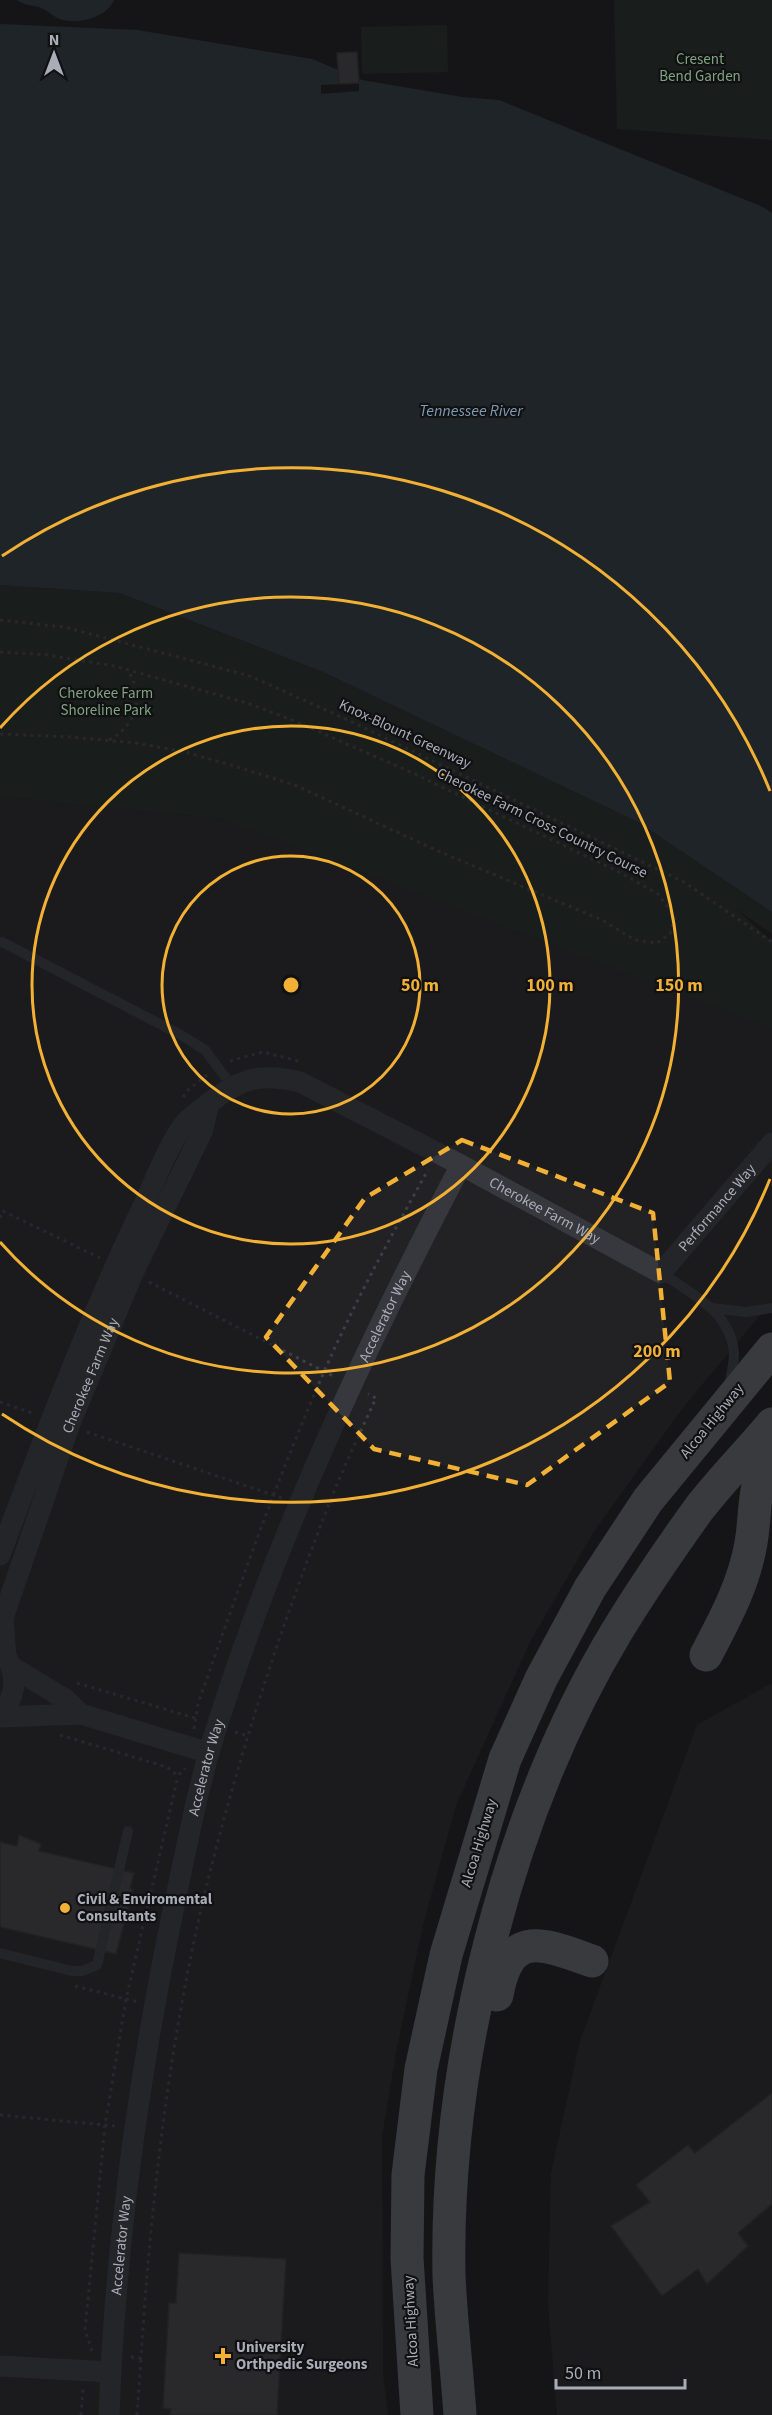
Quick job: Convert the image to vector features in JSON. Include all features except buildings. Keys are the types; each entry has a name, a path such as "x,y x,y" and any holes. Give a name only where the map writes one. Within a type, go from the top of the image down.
{"highway":[{"name":"Alcoa Highway","path":"417,2415 407,2258 408,2175 423,2058 446,1955 505,1759 541,1679 590,1588 648,1500 772,1348"},
{"path":"460,2415 450,2276 452,2183 473,2022 489,1946 514,1864 559,1742 617,1632 699,1509 772,1424"},
{"path":"706,1655 738,1591 751,1543 760,1473 772,1455"},
{"path":"460,2415 479,2094 498,1989 505,1964 512,1952 523,1947 558,1949 592,1961"}],"street":[{"name":"Cherokee Farm Way","path":"0,1555 48,1415 109,1262 186,1122 232,1086 256,1077 278,1077 300,1082 461,1165 661,1274"},
{"name":"Performance Way","path":"661,1274 772,1143"},
{"name":"Accelerator Way","path":"109,2415 101,2362 133,2128 200,1750 217,1726 298,1504 350,1385 461,1165"},
{"name":"Cherokee Farm Way","path":"0,1715 13,1695 15,1681 6,1658 3,1618 48,1415"},
{"path":"6,1658 81,1714"},
{"path":"0,1715 81,1714 200,1750"},
{"path":"0,2366 101,2362"}],"lane":[{"path":"2,942 181,1035 205,1050 220,1066 232,1086"},
{"name":"Cherokee Farm Way","path":"661,1274 712,1308 732,1341 734,1356 726,1404"},
{"name":"Cherokee Farm Way","path":"712,1308 746,1312 772,1308"},
{"path":"0,1953 72,1971 82,1971 97,1965 128,1831"}],"path":[{"name":"Knox-Blount Greenway","path":"0,620 64,627 250,676 350,721 684,882 772,942"},
{"name":"Cherokee Farm Cross Country Course","path":"0,652 48,654 127,669 247,703 297,722 415,774 621,873 658,894 675,917 670,934 657,943 635,940 602,920 438,851 297,786 185,752 108,740 0,734"},
{"path":"108,740 121,734 137,706 137,684 127,669"},
{"path":"182,1099 189,1089 220,1066 238,1057 263,1052 309,1065"},
{"path":"81,2415 83,2388 90,2388 101,2362 85,2330 105,2126 126,1999 178,1776 200,1750 196,1718 198,1704 272,1495 324,1372 371,1274 428,1169 440,1154"},
{"path":"0,1218 3,1210 376,1398 325,1514 291,1604 248,1736 206,1889 181,2012 162,2132 148,2252 137,2415"},
{"path":"0,1402 48,1415 325,1514"},
{"path":"30,1423 48,1415"},
{"path":"69,1681 196,1718 248,1736"},
{"path":"51,1732 167,1767 178,1776"},
{"path":"69,1985 181,2012"},
{"path":"0,2115 162,2132"},
{"path":"101,2362 141,2358"}],"highlighted area":[{"path":"462,1140 653,1213 670,1382 527,1485 374,1449 266,1337 365,1198"}],"shaded area":[{"path":"0,797 222,819 772,1029 772,1301 685,1405 594,1531 530,1642 456,1805 423,1925 397,2047 382,2136 383,2373 388,2415 0,2415"},
{"path":"772,1683 772,2415 557,2415 548,2304 551,2173 580,2041 697,1725"}],"green space":[{"name":"Cresent Bend Garden","path":"614,0 772,0 772,140 617,129"},
{"path":"447,25 448,72 362,74 361,27"},
{"name":"Cherokee Farm Shoreline Park","path":"0,585 118,593 323,672 638,822 772,912 772,934 736,909 772,941 772,1029 222,819 0,797"}],"water":[{"path":"17,0 114,0 98,16 67,21 42,8"},
{"name":"Tennessee River","path":"0,24 137,30 312,59 362,80 462,97 499,100 763,207 772,213 772,912 638,822 323,672 119,593 0,585"}],"pier":[{"path":"359,83 359,91 321,94 321,85"}],"place":[{"name":"Civil & Enviromental Consultants","path":"65,1908"},
{"name":"University Orthpedic Surgeons","path":"223,2356"}]}
